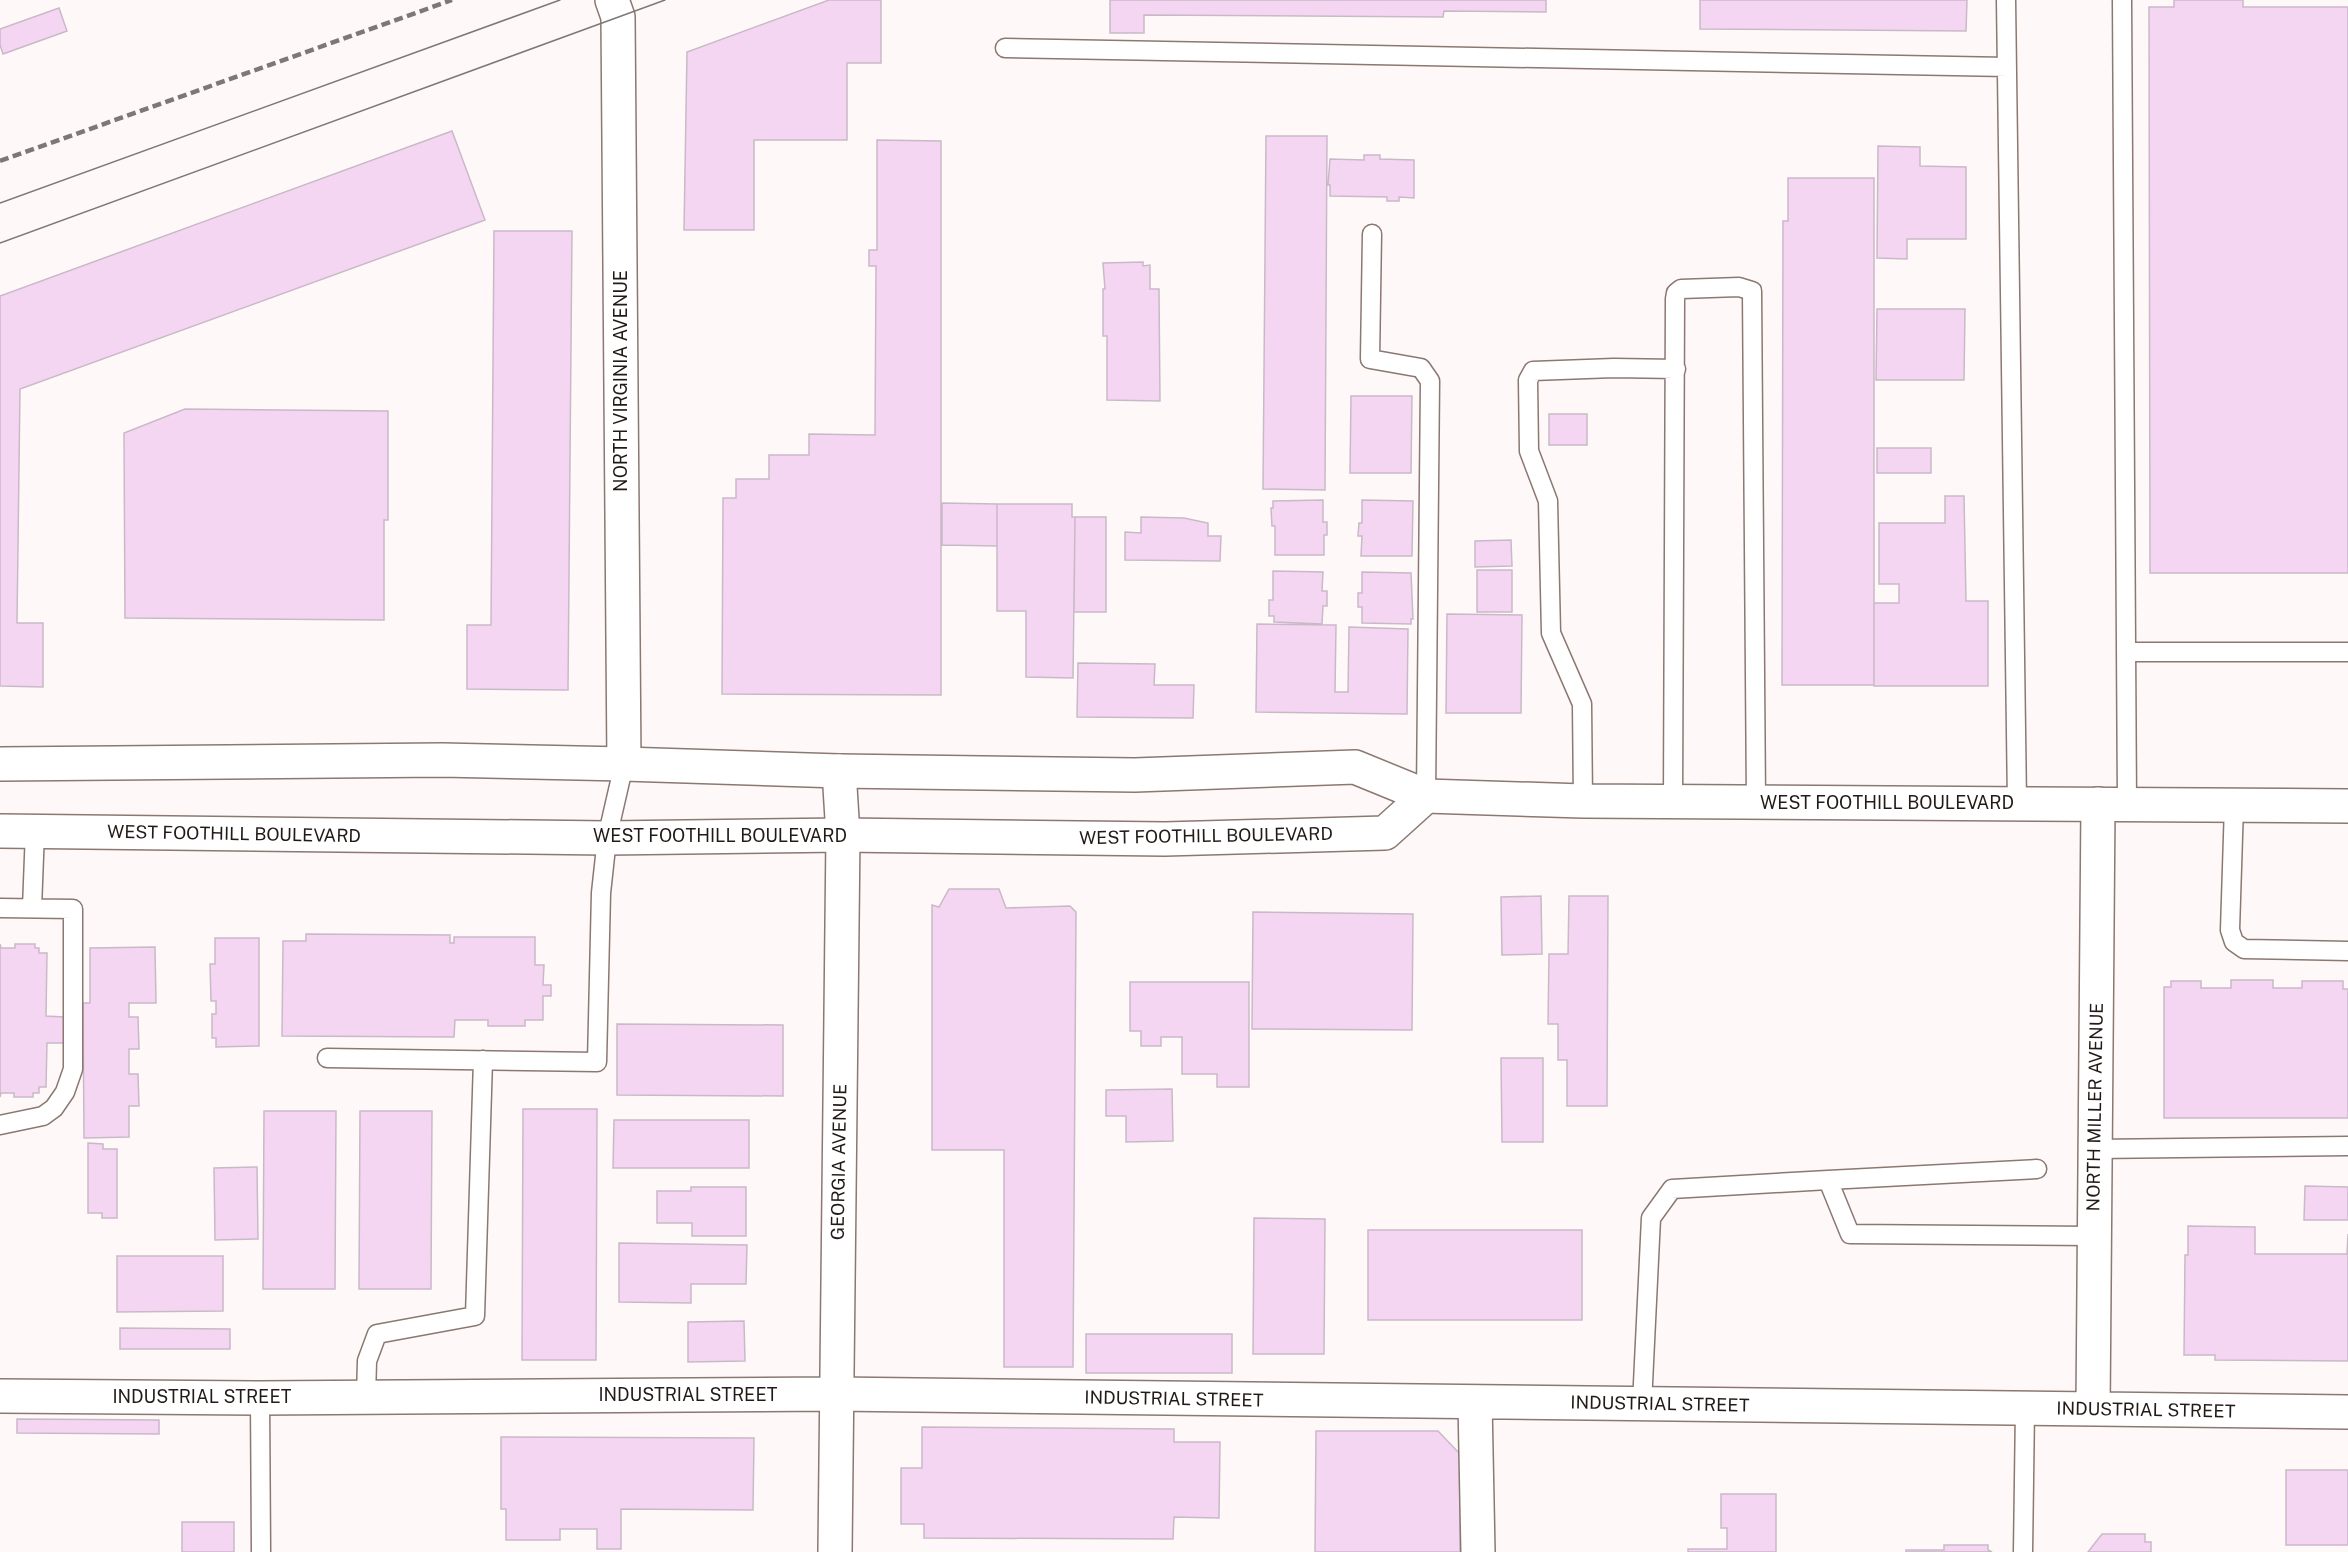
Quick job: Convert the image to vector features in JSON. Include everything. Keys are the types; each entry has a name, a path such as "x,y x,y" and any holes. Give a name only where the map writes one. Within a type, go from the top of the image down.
{"street":[{"name":"NORTH VIRGINIA AVENUE","path":"612,0 618,17 624,764"},
{"name":"WEST FOOTHILL BOULEVARD","path":"0,764 442,760 839,771 1135,774 1355,767 1426,796 1673,802 2348,806"},
{"name":"GEORGIA AVENUE","path":"835,1552 843,835 839,771"},
{"name":"WEST FOOTHILL BOULEVARD","path":"0,831 608,838 843,835 1165,839 1385,832 1426,796"},
{"name":"NORTH MILLER AVENUE","path":"2093,1409 2095,1149 2113,805"},
{"name":"INDUSTRIAL STREET","path":"0,1396 260,1398 836,1394 2348,1412"},
{"path":"1475,1402 1478,1552"}],"lane":[{"path":"2006,0 2017,804"},
{"path":"2113,805 2126,652 2122,0"},
{"path":"1005,48 2007,67"},
{"path":"1372,234 1370,359 1421,368 1430,381 1426,796"},
{"path":"1673,802 1676,293 1681,289 1739,287 1752,291 1756,802"},
{"path":"1583,801 1582,704 1551,633 1548,501 1529,451 1528,380 1533,371 1614,368 1676,369"},
{"path":"2126,652 2348,652"},
{"path":"327,1058 597,1062 601,893 608,838 624,764"},
{"path":"2234,806 2230,930 2234,942 2244,949 2348,951"},
{"path":"32,908 35,831"},
{"path":"0,908 73,909 73,1069 65,1092 54,1108 43,1116 0,1125"},
{"path":"366,1397 367,1361 377,1334 475,1316 483,1060"},
{"path":"2095,1149 2348,1146"},
{"path":"1642,1404 1651,1218 1672,1189 2037,1169"},
{"path":"1828,1180 1850,1234 2093,1236"},
{"path":"260,1398 261,1552"},
{"path":"2023,1552 2025,1408"}],"building":[{"path":"829,0 881,0 881,63 847,63 847,140 754,140 754,230 684,230 687,52"},
{"path":"1110,0 1546,0 1546,12 1444,11 1443,17 1144,15 1144,33 1110,33"},
{"path":"1700,0 1967,0 1966,31 1700,29"},
{"path":"2174,0 2243,0 2243,7 2348,7 2348,573 2150,573 2149,7 2174,7"},
{"path":"59,8 67,31 3,54 0,45 0,29"},
{"path":"452,131 485,220 20,389 17,623 43,623 43,687 0,686 0,296"},
{"path":"1266,136 1327,136 1325,490 1263,489"},
{"path":"877,140 941,141 941,695 722,694 723,498 736,498 736,479 769,479 769,455 809,455 809,434 875,435 876,266 869,266 869,250 877,250"},
{"path":"1878,146 1920,147 1920,166 1966,167 1966,239 1907,239 1907,259 1877,258"},
{"path":"1364,155 1380,155 1380,159 1414,160 1414,198 1399,197 1399,201 1387,201 1387,197 1330,196 1330,185 1328,185 1330,159 1364,160"},
{"path":"1788,178 1874,178 1874,685 1782,685 1783,221 1788,221"},
{"path":"494,231 572,231 568,690 467,689 467,625 491,625"},
{"path":"1143,262 1143,266 1150,265 1150,289 1159,289 1160,401 1107,400 1107,336 1103,336 1103,289 1105,289 1103,263"},
{"path":"1877,309 1965,309 1964,380 1876,380"},
{"path":"1351,396 1412,396 1411,473 1350,473"},
{"path":"185,409 388,411 388,520 384,520 384,620 125,618 124,433"},
{"path":"1549,414 1587,414 1587,445 1549,445"},
{"path":"1877,448 1931,448 1931,473 1877,473"},
{"path":"1945,496 1964,496 1966,601 1988,601 1988,686 1874,686 1874,603 1899,603 1899,584 1879,584 1879,523 1945,523"},
{"path":"1323,500 1323,522 1327,522 1327,535 1324,535 1324,555 1275,555 1275,526 1272,526 1271,508 1273,508 1273,501"},
{"path":"1362,500 1413,501 1412,556 1361,556 1362,536 1358,536 1359,523 1362,523"},
{"path":"942,503 997,504 997,546 942,545"},
{"path":"997,504 1072,504 1072,517 1075,517 1073,678 1026,677 1026,611 997,611"},
{"path":"1075,517 1106,517 1106,612 1074,612"},
{"path":"1141,517 1184,518 1208,523 1208,536 1221,536 1220,561 1125,560 1125,532 1141,533"},
{"path":"1511,540 1512,566 1475,567 1475,541"},
{"path":"1477,570 1512,570 1512,612 1477,612"},
{"path":"1273,571 1323,572 1322,591 1327,591 1327,606 1323,606 1322,624 1274,622 1274,616 1269,616 1269,600 1273,600"},
{"path":"1362,572 1411,573 1413,619 1411,619 1411,624 1362,623 1362,607 1358,607 1358,593 1362,593"},
{"path":"1447,614 1522,615 1521,713 1446,713"},
{"path":"1257,624 1336,625 1335,692 1348,692 1349,627 1408,629 1407,714 1256,712"},
{"path":"1078,663 1155,664 1154,685 1194,685 1193,718 1077,717"},
{"path":"949,889 999,889 1006,908 1070,906 1076,912 1073,1367 1004,1367 1004,1150 932,1150 932,905 939,907"},
{"path":"1541,896 1542,954 1502,955 1501,897"},
{"path":"1569,896 1608,896 1607,1106 1567,1106 1567,1060 1558,1060 1558,1024 1548,1024 1549,954 1568,954"},
{"path":"1253,912 1413,914 1412,1030 1252,1029"},
{"path":"306,934 450,935 450,943 454,943 454,937 535,937 535,965 544,965 543,985 551,985 551,996 543,996 543,1020 525,1020 525,1026 488,1026 488,1020 455,1020 454,1037 282,1036 283,941 306,941"},
{"path":"215,938 259,938 259,1046 216,1047 216,1038 212,1038 212,1014 216,1014 216,1001 211,1001 210,964 215,964"},
{"path":"0,944 1,948 15,948 15,944 35,944 35,948 39,948 39,953 47,953 46,1016 64,1017 64,1043 47,1043 46,1087 39,1087 39,1093 33,1093 33,1097 14,1097 14,1093 1,1093 0,1097"},
{"path":"155,947 156,1003 129,1003 129,1017 138,1017 139,1049 129,1049 129,1074 138,1074 139,1106 129,1106 129,1137 84,1138 83,1003 90,1003 90,948"},
{"path":"2231,980 2273,980 2273,988 2302,988 2302,981 2343,981 2343,989 2348,989 2348,1118 2164,1118 2164,987 2171,987 2171,981 2201,981 2201,988 2231,988"},
{"path":"1130,982 1249,982 1249,1087 1217,1087 1217,1074 1182,1074 1182,1037 1161,1037 1161,1046 1141,1046 1141,1031 1130,1031"},
{"path":"617,1024 783,1025 783,1096 617,1095"},
{"path":"1501,1058 1543,1058 1543,1142 1502,1142"},
{"path":"1172,1089 1173,1141 1126,1142 1126,1116 1106,1116 1106,1090"},
{"path":"523,1109 597,1109 596,1360 522,1360"},
{"path":"264,1111 336,1111 335,1289 263,1289"},
{"path":"360,1111 432,1111 431,1289 359,1289"},
{"path":"614,1120 749,1120 749,1168 613,1168"},
{"path":"88,1143 103,1144 103,1149 117,1149 117,1218 102,1218 102,1213 88,1213"},
{"path":"257,1167 258,1239 215,1240 214,1168"},
{"path":"2305,1186 2348,1187 2348,1220 2304,1220"},
{"path":"691,1187 746,1187 746,1236 692,1236 692,1223 657,1223 657,1191 691,1191"},
{"path":"1254,1218 1325,1219 1324,1354 1253,1354"},
{"path":"2188,1226 2255,1227 2255,1254 2347,1254 2348,1234 2348,1361 2215,1360 2215,1355 2184,1355 2185,1255 2188,1255"},
{"path":"1368,1230 1582,1230 1582,1320 1368,1320"},
{"path":"619,1243 747,1245 746,1284 691,1284 691,1303 619,1302"},
{"path":"117,1256 223,1256 223,1311 117,1312"},
{"path":"744,1321 745,1361 688,1362 688,1322"},
{"path":"120,1328 230,1329 230,1349 120,1349"},
{"path":"1086,1334 1232,1334 1232,1373 1086,1373"},
{"path":"17,1419 159,1420 159,1434 17,1433"},
{"path":"922,1427 1174,1429 1174,1442 1220,1442 1219,1518 1174,1517 1173,1539 924,1538 924,1524 901,1524 901,1468 922,1468"},
{"path":"1316,1431 1438,1431 1460,1454 1460,1552 1315,1552"},
{"path":"501,1437 754,1438 753,1510 621,1509 621,1549 597,1549 597,1529 560,1529 560,1540 506,1540 506,1509 501,1509"},
{"path":"2286,1470 2348,1470 2348,1545 2286,1545"},
{"path":"1721,1494 1776,1494 1776,1552 1688,1552 1688,1549 1727,1549 1727,1528 1721,1528"},
{"path":"182,1522 234,1522 234,1552 182,1552"},
{"path":"2102,1534 2145,1534 2145,1542 2151,1542 2151,1552 2088,1552"},
{"path":"1944,1545 1988,1545 1988,1550 1992,1552 1906,1552 1906,1550 1944,1550"}],"tram line":[{"path":"0,203 560,0"},
{"path":"0,243 665,0"}],"railway":[{"path":"0,161 452,0"}]}
